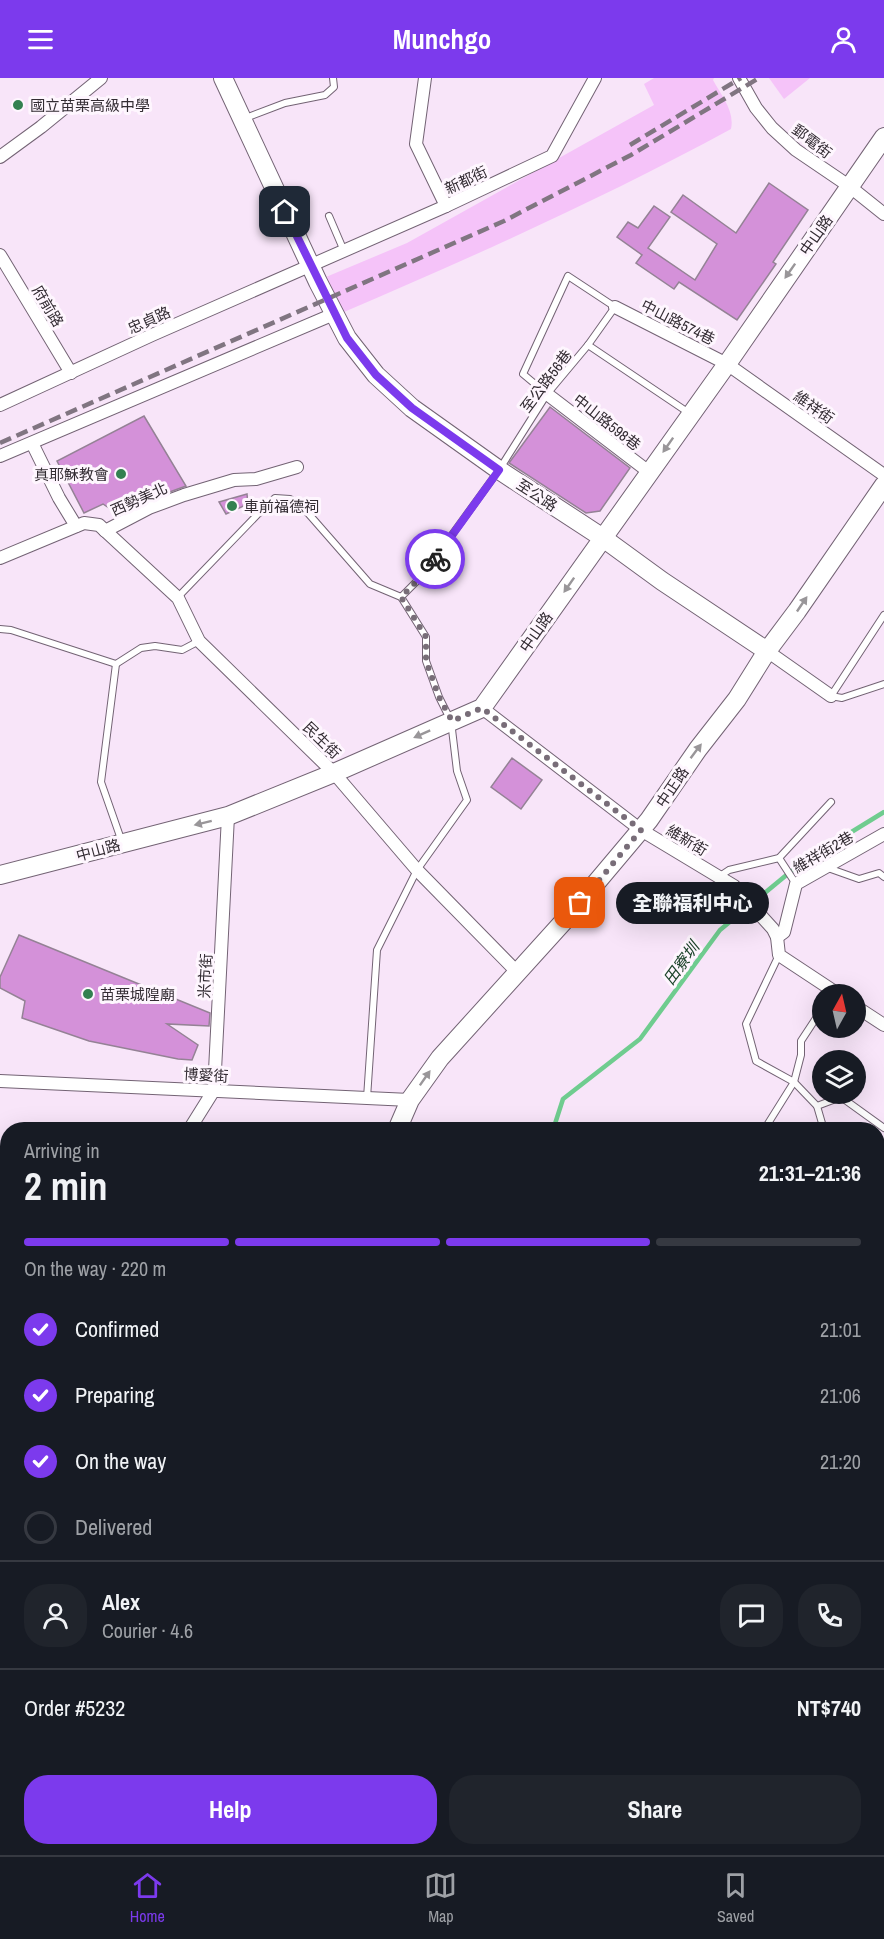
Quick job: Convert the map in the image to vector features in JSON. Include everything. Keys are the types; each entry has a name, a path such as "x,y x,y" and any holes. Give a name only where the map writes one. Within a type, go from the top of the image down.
{"street":[{"path":"0,157 101,78"},
{"name":"至公路","path":"223,78 334,314 347,338 376,375 412,408 499,470 603,538 831,696"},
{"path":"425,78 416,144 446,206"},
{"name":"新都街","path":"311,266 552,156 595,78"},
{"name":"郵電街","path":"739,78 756,108 771,128 796,150 849,186 884,214"},
{"name":"中山路","path":"0,875 228,816 334,773 482,708 727,364 884,137"},
{"name":"府前路","path":"0,255 71,373"},
{"name":"忠貞路","path":"0,405 152,334 311,266"},
{"name":"中山路574巷","path":"615,307 727,364"},
{"path":"0,456 334,314"},
{"name":"維祥街","path":"727,364 884,475"},
{"name":"中山路598巷","path":"548,394 649,472"},
{"path":"32,443 59,498 76,526"},
{"name":"西勢美北","path":"0,558 84,522 99,525 105,531 149,508 184,495 234,480 256,479 297,467"},
{"name":"中正路","path":"400,1122 410,1100 440,1059 518,973 641,830 698,749 738,699 767,651 884,485"},
{"name":"民生街","path":"105,531 178,598 199,641 334,773 417,870 518,973"},
{"name":"維新街","path":"482,708 641,830 734,886 775,933"},
{"name":"米市街","path":"194,1122 214,1090 228,816"},
{"name":"維祥街2巷","path":"775,933 784,932 796,884 828,868 884,834"},
{"path":"775,933 779,955 821,984"},
{"path":"866,1013 884,1025"},
{"name":"博愛街","path":"0,1081 410,1100"}],"lane":[{"path":"243,119 285,103 325,95 334,87 333,78"},
{"path":"329,216 344,251"},
{"path":"548,394 523,374 568,276 615,307"},
{"name":"至公路56巷","path":"401,597 422,576 499,470 548,394 615,307"},
{"path":"588,345 690,414"},
{"path":"178,598 275,498 290,499 306,512 370,584 401,597 426,637 426,661 439,697 452,721 457,771 467,800 417,870 376,950 367,1098"},
{"path":"884,615 831,696 842,699 884,684"},
{"path":"0,629 11,630 116,664"},
{"path":"116,664 141,648 154,646 182,650 199,641"},
{"path":"116,664 101,782 122,843"},
{"path":"719,877 729,870 779,858 831,802"},
{"path":"779,858 796,884"},
{"path":"828,868 859,879 879,873 884,877"},
{"path":"779,955 746,1024 756,1062 794,1082 817,1106 822,1122"},
{"path":"769,1122 794,1082 801,1055 801,1041 812,1024"},
{"path":"817,1106 841,1097 876,1122"}],"shaded area":[{"path":"654,78 714,78 731,116 731,129 540,225 344,312 326,277 407,243 654,105 644,84"},
{"path":"769,78 810,78 784,99"}],"building":[{"path":"769,183 808,210 773,262 776,264 737,320 679,282 674,289 636,263 642,255 617,237 628,222 638,228 654,206 670,217 648,248 695,280 717,244 671,212 683,195 736,233"},
{"path":"550,407 630,468 600,511 586,513 509,463"},
{"name":"真耶穌教會","path":"144,416 186,486 115,512 103,504 84,513 57,461"},
{"name":"車前福德祠","path":"247,494 248,504 226,514 219,502"},
{"path":"512,758 542,780 521,809 491,787"},
{"name":"苗栗城隍廟","path":"19,935 210,1013 209,1026 167,1024 198,1045 192,1060 89,1041 22,1018 25,1001 0,988 0,977"}],"waterway":[{"name":"田寮圳","path":"556,1122 563,1099 640,1039 720,930 801,863 884,812"}],"railway":[{"path":"630,145 741,78"},
{"path":"0,443 504,221 631,155 759,78"}],"way so far":[{"path":"435,559 401,597 426,637 426,661 439,697 452,721 482,708 641,830 580,903"}],"place":[{"name":"國立苗栗高級中學","path":"18,105"},
{"name":"真耶穌教會","path":"121,474"},
{"name":"車前福德祠","path":"232,506"},
{"name":"全聯福利中心","path":"580,903"},
{"name":"苗栗城隍廟","path":"88,994"}],"route":[{"path":"285,212 347,338 376,375 412,408 499,470 435,559"}]}
